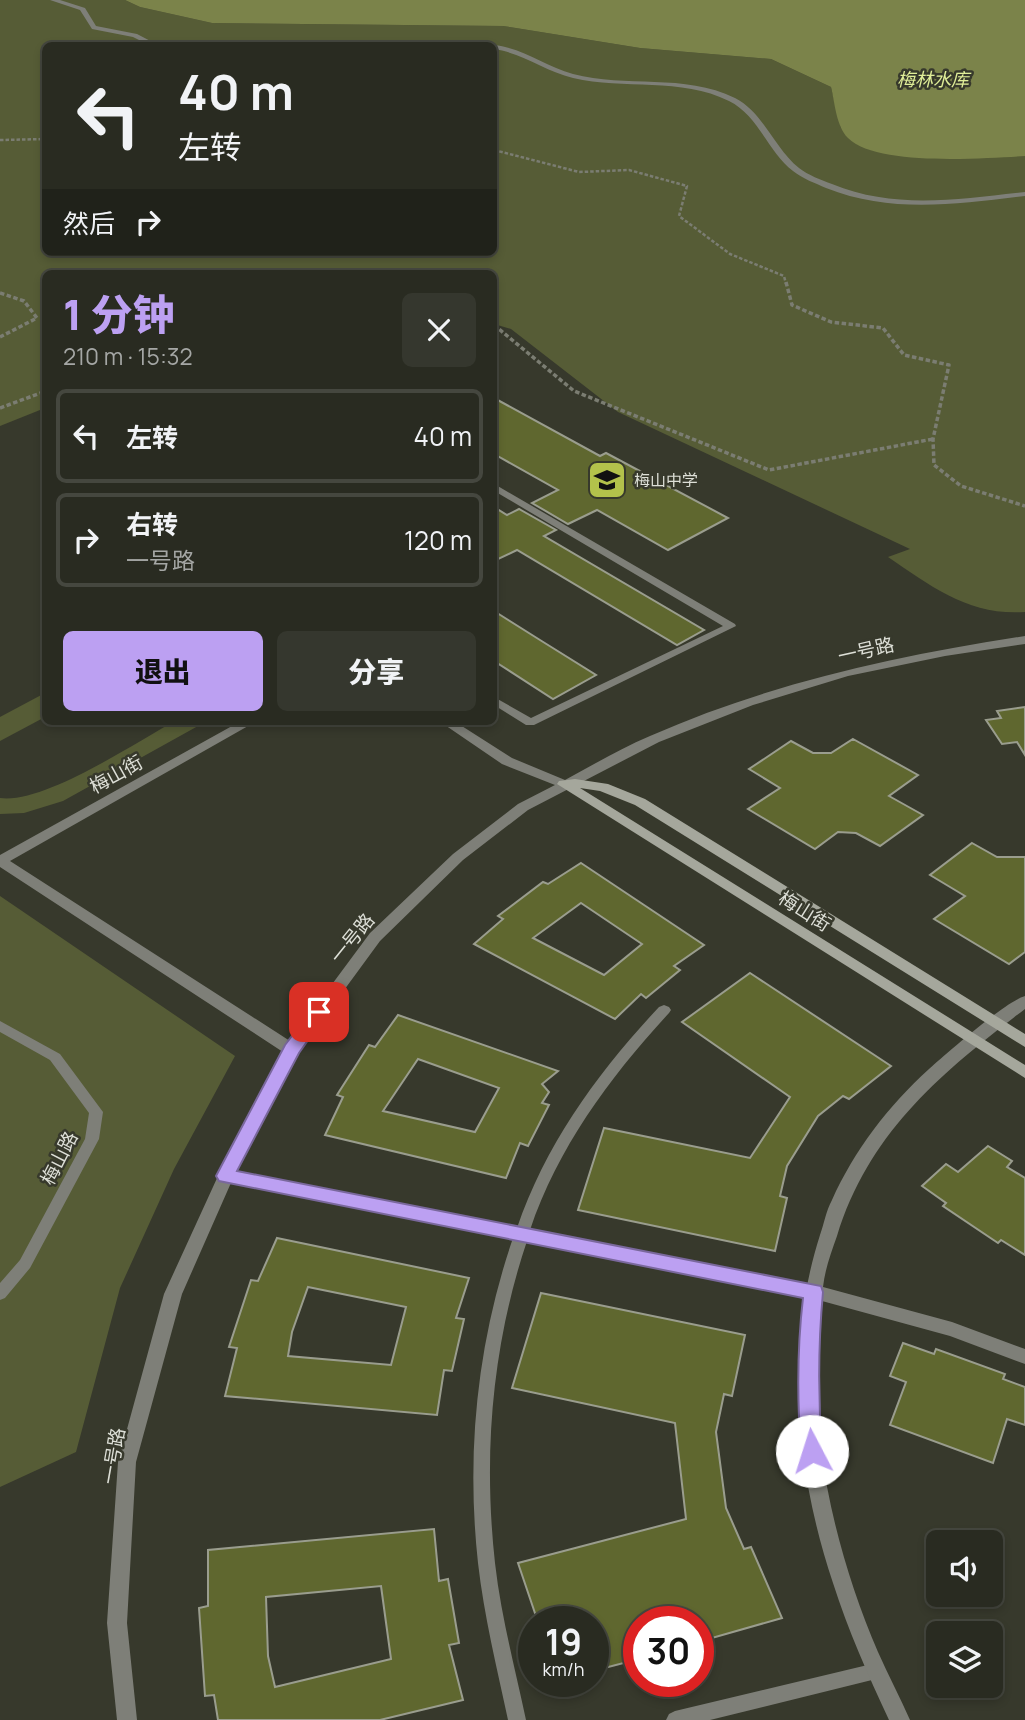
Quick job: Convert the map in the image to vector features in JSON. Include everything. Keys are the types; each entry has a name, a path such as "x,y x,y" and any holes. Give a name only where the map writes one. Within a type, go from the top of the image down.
{"street":[{"name":"一号路","path":"127,1720 117,1623 127,1462 173,1294 226,1176 292,1050 384,928 458,857 523,807 654,739 748,702 858,671 945,652 1025,640"},
{"name":"梅山街","path":"0,861 244,725"},
{"name":"梅山街","path":"451,725 507,761 564,784 1025,1072"},
{"name":"梅山街","path":"564,784 585,782 609,787 640,802 1025,1041"},
{"path":"0,861 292,1050"},
{"path":"900,1720 876,1671 838,1570 816,1474 807,1395 808,1342 814,1292 830,1224 858,1164 876,1137 918,1088 1025,1001"},
{"path":"814,1292 952,1329 1025,1357"}],"lane":[{"path":"53,0 83,9 94,28 135,35 149,42"},
{"path":"497,48 518,52 571,76 694,89 732,99 745,107 796,170 858,197 918,206 1025,194"},
{"path":"497,489 731,626 530,723 497,702"},
{"path":"517,1720 496,1625 482,1501 486,1387 494,1335 505,1285 522,1233 558,1151 607,1075 664,1010"},
{"name":"梅山路","path":"0,1026 55,1057 96,1112 92,1139 86,1151 25,1264 0,1294"},
{"path":"226,1176 814,1292"},
{"path":"675,1720 876,1671"}],"path":[{"path":"0,140 42,139"},
{"path":"497,151 579,172 629,170 687,186 678,216 730,254 784,276 792,305 831,322 883,328 904,355 949,365 933,439 934,465 961,486 1025,506"},
{"path":"0,293 24,301 37,318 0,337"},
{"path":"497,328 574,391 769,470 933,439"},
{"path":"0,408 42,392"}],"shaded area":[{"path":"0,0 125,0 140,7 212,23 503,26 640,48 771,59 831,87 841,128 1025,156 1025,612 987,609 952,597 888,557 910,549 618,412 511,329 497,325 497,270 42,270 42,409 0,426"},
{"path":"42,695 42,719 0,741 0,717"},
{"path":"168,725 200,725 63,801 24,813 0,814 0,798 40,792 113,757"},
{"path":"0,896 235,1056 174,1169 120,1288 76,1452 0,1487"}],"water":[{"name":"梅林水库","path":"125,0 1025,0 1025,156 932,159 882,153 862,147 844,133 836,114 831,87 771,59 640,48 503,26 212,23 140,7"}],"building":[{"path":"497,400 600,456 606,453 728,518 668,550 597,510 568,524 532,503 558,490 497,456"},
{"path":"497,509 507,515 519,509 556,530 544,536 704,630 677,645 517,550 497,560"},
{"path":"497,613 596,675 553,699 497,663"},
{"path":"1025,707 1025,755 1017,742 1002,744 986,720 1001,718 997,711"},
{"path":"853,739 918,775 889,796 923,815 880,846 856,833 838,832 815,849 748,809 780,788 749,769 791,741 813,753 831,753"},
{"path":"972,843 997,857 1025,857 1025,952 1009,964 934,919 965,896 930,875"},
{"path":"581,863 704,945 674,966 680,970 646,998 641,994 615,1019 474,944 503,919 498,916 543,882 548,884","holes":["581,903 642,944 604,975 533,938"]},
{"path":"750,973 891,1066 849,1099 843,1096 818,1116 787,1166 780,1196 787,1198 775,1251 578,1210 604,1128 750,1158 790,1097 682,1022"},
{"path":"398,1015 558,1071 542,1084 549,1092 542,1103 549,1105 528,1146 520,1143 506,1178 325,1135 343,1097 337,1095 369,1045 375,1047","holes":["418,1059 499,1088 475,1132 383,1111"]},
{"path":"988,1146 1012,1161 1007,1167 1025,1178 1025,1255 1001,1240 998,1243 943,1206 946,1203 922,1186 946,1164 958,1172"},
{"path":"277,1238 469,1278 456,1318 464,1319 452,1371 444,1370 437,1415 225,1396 237,1348 229,1347 251,1280 258,1281","holes":["308,1287 406,1307 391,1365 288,1356 292,1332"]},
{"path":"541,1293 745,1335 732,1396 724,1394 716,1432 726,1508 744,1549 751,1547 782,1618 714,1637 714,1606 623,1606 623,1663 609,1667 609,1606 533,1606 518,1563 686,1519 675,1423 512,1388"},
{"path":"903,1343 934,1354 936,1349 1005,1374 1003,1379 1025,1387 1025,1425 1007,1419 993,1463 890,1425 906,1382 890,1376"},
{"path":"434,1529 439,1581 448,1579 459,1643 449,1645 463,1700 380,1720 218,1720 214,1695 205,1696 199,1608 208,1606 208,1550","holes":["381,1586 391,1659 275,1687 268,1656 266,1597"]}],"place":[{"name":"梅山中学","path":"607,480"}],"route":[{"path":"319,1012 292,1050 226,1176 814,1292 808,1342 807,1395 812,1451"}]}
